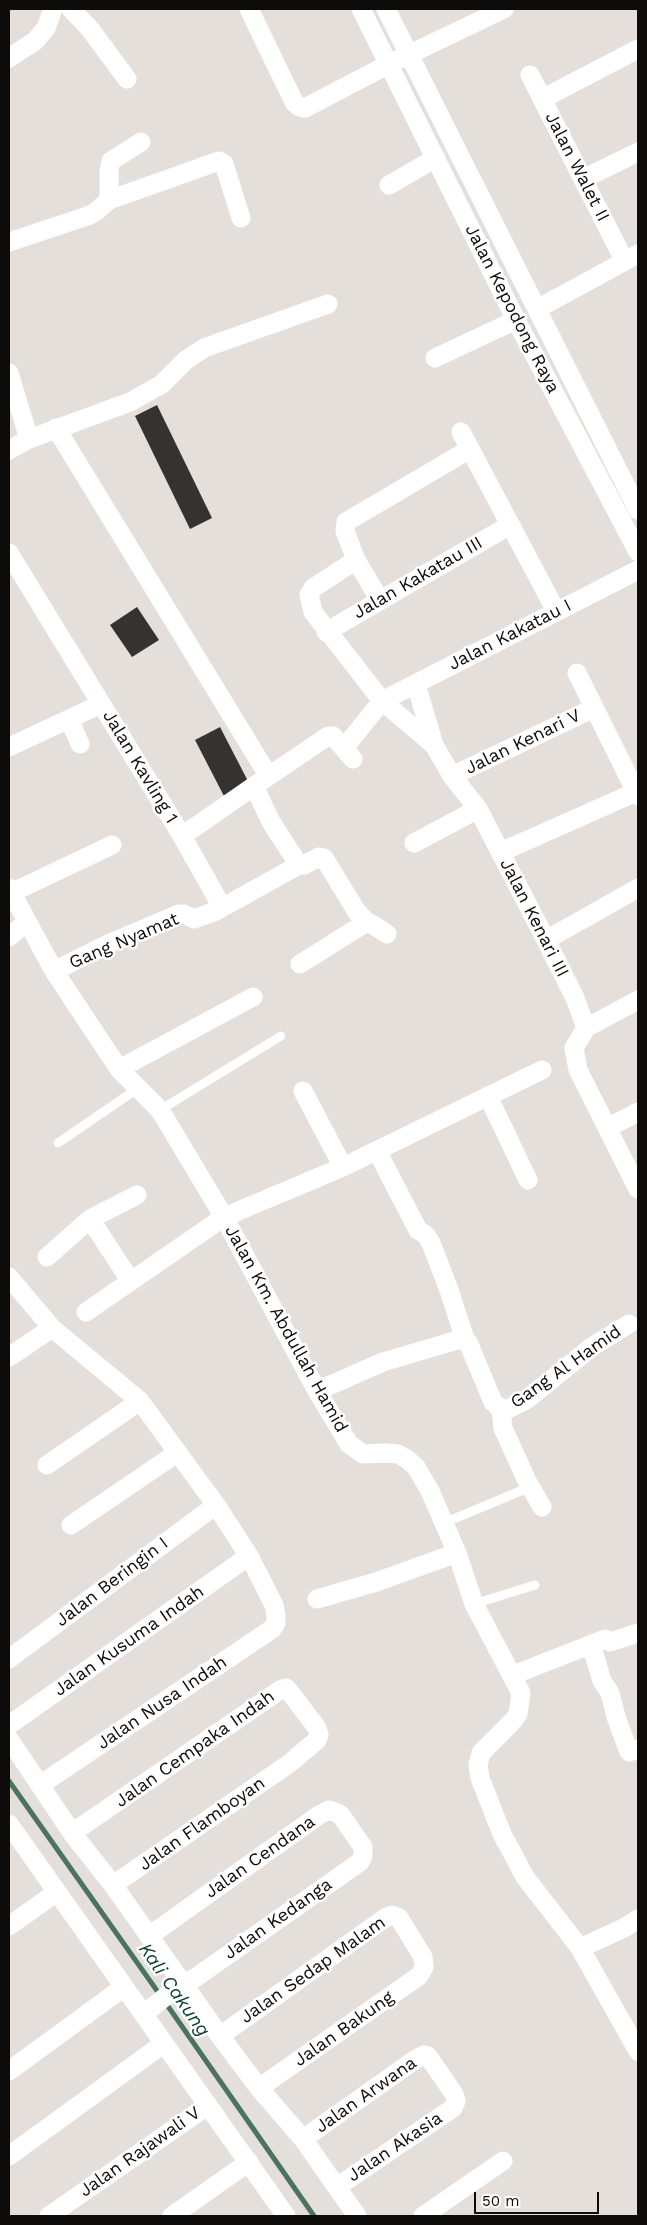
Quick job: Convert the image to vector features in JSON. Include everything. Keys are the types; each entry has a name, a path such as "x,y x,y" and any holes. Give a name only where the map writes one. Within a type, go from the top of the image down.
{"street":[{"path":"9,58 34,41 46,28 53,9"},
{"path":"71,9 90,29 127,79"},
{"path":"233,9 262,36"},
{"path":"249,9 294,102 301,108 311,106 389,64 502,9"},
{"name":"Jalan Kepodong Raya","path":"361,9 516,320 638,552"},
{"name":"Jalan Kepodong Raya","path":"386,9 638,510"},
{"path":"542,99 638,49"},
{"name":"Jalan Walet II","path":"530,75 583,179 631,257"},
{"path":"109,200 109,170 111,161 141,142"},
{"path":"583,179 638,152"},
{"path":"389,185 436,158"},
{"path":"9,242 90,215 109,200 219,161 224,164 241,218"},
{"path":"537,309 631,257"},
{"path":"9,450 28,439 130,402 162,384 186,360 204,348 328,304"},
{"path":"435,358 516,320"},
{"path":"9,373 28,439"},
{"path":"56,428 261,780 271,822 299,865"},
{"path":"461,432 556,611"},
{"path":"380,600 356,560 345,531 346,522 470,449"},
{"name":"Jalan Kakatau III","path":"326,632 510,525"},
{"name":"Jalan Kavling 1","path":"9,553 182,836 222,907"},
{"name":"Jalan Kenari III","path":"356,560 313,588 309,595 313,612 326,632 382,701 434,744"},
{"name":"Jalan Kakatau I","path":"382,701 638,570"},
{"path":"501,852 637,794 577,673"},
{"name":"Jalan Kenari III","path":"416,684 434,744 452,776 478,809 575,998 586,1028"},
{"path":"182,836 322,738 343,748 382,701"},
{"path":"9,746 101,704"},
{"name":"Jalan Kenari V","path":"452,776 594,708"},
{"path":"69,719 80,744"},
{"path":"414,843 478,809"},
{"path":"10,890 112,845"},
{"path":"222,907 299,865 304,865 319,857 324,858 357,912 366,922 387,934"},
{"path":"546,940 638,888"},
{"name":"Jalan Km. Abdullah Hamid","path":"10,890 54,971 119,1069 160,1110 224,1217 317,1391 349,1444 363,1454 398,1454 416,1467 430,1491 457,1554 474,1604 521,1693 518,1714 511,1724 480,1753 478,1765 480,1778 502,1834 525,1878 580,1948 630,2019 638,2051"},
{"name":"Gang Nyamat","path":"54,971 108,944 179,914 184,914 194,919 222,907"},
{"path":"9,937 27,922"},
{"path":"300,964 366,922"},
{"path":"119,1069 253,997"},
{"path":"638,1000 586,1028 574,1048 578,1070 638,1190"},
{"path":"86,1312 224,1217 343,1168 542,1070"},
{"path":"303,1091 343,1168"},
{"path":"488,1096 528,1180"},
{"path":"607,1128 638,1112"},
{"name":"Gang Al Hamid","path":"377,1151 418,1230 426,1235 431,1243 465,1339 468,1342 493,1402 502,1409 514,1407 526,1400 593,1346 629,1324"},
{"path":"47,1257 90,1219 137,1195"},
{"path":"90,1219 130,1280"},
{"path":"9,1277 52,1328 140,1401 216,1505 249,1556"},
{"path":"9,1357 52,1328"},
{"path":"317,1391 383,1362 458,1339 465,1339"},
{"path":"47,1465 140,1401"},
{"path":"502,1409 503,1428 530,1487 542,1507"},
{"path":"71,1526 177,1453"},
{"name":"Jalan Beringin I","path":"9,1659 216,1505"},
{"path":"317,1599 376,1582 457,1554"},
{"name":"Jalan Nusa Indah","path":"40,1785 272,1629 276,1622 274,1605 249,1556"},
{"name":"Jalan Kusuma Indah","path":"9,1725 249,1556"},
{"path":"513,1676 605,1639 610,1642 638,1633"},
{"path":"591,1644 602,1681 610,1693 616,1717 629,1752 638,1749"},
{"name":"Jalan Cempaka Indah","path":"72,1833 280,1690 286,1688 310,1718 319,1736 312,1745 290,1763"},
{"path":"9,1739 72,1833 113,1885 149,1936 180,1986 225,2032 259,2088 303,2139 357,2216"},
{"name":"Jalan Flamboyan","path":"113,1885 290,1763"},
{"name":"Jalan Cendana","path":"149,1936 319,1815 329,1810 340,1814 363,1847"},
{"path":"12,1834 57,1892 124,1987 148,2010 163,2044 286,2216"},
{"name":"Jalan Kedanga","path":"148,2010 360,1862 363,1856 363,1847"},
{"path":"9,1926 57,1892"},
{"name":"Jalan Sedap Malam","path":"225,2032 392,1915 399,1918 423,1957 424,1967"},
{"path":"580,1948 624,1928 638,1919"},
{"name":"Jalan Bakung","path":"259,2088 419,1976 424,1967"},
{"path":"9,2071 124,1987"},
{"path":"9,2156 163,2044"},
{"name":"Jalan Arwana","path":"303,2139 424,2055 428,2056 454,2094 456,2101 453,2108"},
{"name":"Jalan Rajawali V","path":"49,2216 207,2106"},
{"name":"Jalan Akasia","path":"337,2187 453,2108"},
{"path":"423,2216 503,2161"},
{"path":"172,2216 249,2162"}],"lane":[{"path":"160,1110 281,1036"},
{"path":"58,1143 137,1089"},
{"path":"444,1523 530,1487"},
{"path":"474,1604 535,1585"}],"building":[{"path":"157,405 212,518 190,529 135,416"},
{"path":"137,607 159,640 132,657 110,625"},
{"path":"220,727 250,785 225,798 195,740"}],"waterway":[{"name":"Kali Cakung","path":"9,1781 160,1995"},
{"name":"Kali Cakung","path":"165,2002 314,2216"}]}
